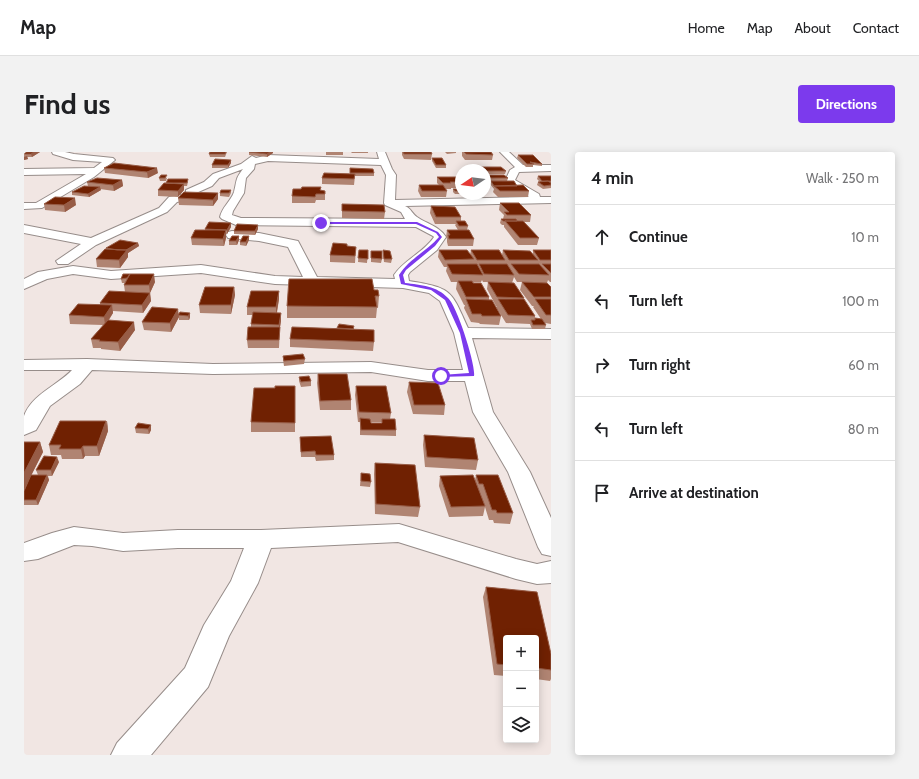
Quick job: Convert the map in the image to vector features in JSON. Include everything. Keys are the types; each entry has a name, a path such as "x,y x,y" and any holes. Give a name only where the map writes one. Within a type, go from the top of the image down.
{"street":[{"path":"24,206 38,206 96,171 113,158 73,157 56,152"},
{"path":"504,152 521,168"},
{"path":"241,155 251,157 252,159 249,169 241,178 239,193 227,210 226,217 240,222 417,223"},
{"path":"24,285 43,275 60,261 92,242 167,208 173,199 192,196 190,192 208,184 216,176 251,162 268,158 382,157 391,175 389,202"},
{"path":"549,200 537,198 510,181 515,170 521,168 551,168"},
{"path":"24,172 96,171"},
{"path":"389,202 549,200"},
{"path":"389,202 405,210 411,219 437,233 440,237 433,246 405,269 401,275 403,284"},
{"path":"24,229 92,242"},
{"path":"48,234 47,243 60,261 96,274 126,274 201,269 258,278 313,282 403,284 424,286 433,289 447,299 462,333 483,412 519,472 551,547"},
{"path":"232,235 259,237 294,244 313,282"},
{"path":"24,271 60,261"},
{"path":"462,333 551,334"},
{"path":"24,365 86,364 212,370 371,367 391,368 420,374 441,376 472,375"},
{"path":"24,429 29,426 42,402 73,380 86,364"},
{"path":"24,552 29,552 61,539 74,536 123,542 178,539 260,539 399,533 516,569 537,574 546,574 551,571"},
{"path":"129,755 197,677 215,634 244,583 260,539"}],"building":[{"path":"24,152 34,152 31,154 24,154"},
{"path":"210,152 226,152 225,154 209,154"},
{"path":"249,152 270,152 267,154"},
{"path":"403,152 431,152 432,154 404,154"},
{"path":"464,152 491,152 493,155 466,154"},
{"path":"518,155 533,155 542,164 530,162 534,164 527,164"},
{"path":"432,158 442,158 446,165 436,165"},
{"path":"215,159 231,160 228,165 212,165"},
{"path":"114,163 157,168 147,172 104,168"},
{"path":"491,167 501,167 506,171 491,171"},
{"path":"350,168 373,169 374,173 350,173"},
{"path":"324,173 355,174 354,179 322,178"},
{"path":"161,175 167,175 165,178 159,178"},
{"path":"491,175 504,175 508,178 491,178"},
{"path":"538,176 551,176 551,181 542,181"},
{"path":"437,177 455,177 455,182 443,183"},
{"path":"97,178 122,180 113,185 87,182"},
{"path":"168,179 188,179 187,183 166,183"},
{"path":"491,181 514,181 517,186 494,186"},
{"path":"548,181 551,185 544,186 538,182"},
{"path":"164,183 184,184 178,191 158,190"},
{"path":"419,185 443,185 447,191 422,191"},
{"path":"523,185 529,191 500,191 494,186"},
{"path":"84,186 100,187 88,194 72,192"},
{"path":"302,187 321,187 320,190 325,191 325,194 316,194 315,197 292,196 293,189 301,189"},
{"path":"221,190 231,190 229,193 220,193"},
{"path":"184,192 218,193 213,200 178,198"},
{"path":"55,197 75,198 64,205 44,204"},
{"path":"500,203 519,203 531,215 507,215 504,212 509,212"},
{"path":"342,204 384,205 385,212 342,211"},
{"path":"431,206 455,207 461,217 436,217"},
{"path":"501,219 516,219 517,221 503,221"},
{"path":"456,221 465,221 468,226 459,226"},
{"path":"505,221 523,221 539,238 520,238"},
{"path":"209,222 231,223 227,230 205,229"},
{"path":"237,224 258,225 255,231 234,231"},
{"path":"195,230 226,230 223,239 191,238"},
{"path":"447,230 469,230 474,239 449,239 448,235 450,235"},
{"path":"232,236 239,236 236,241 229,241"},
{"path":"243,236 249,236 246,242 240,242"},
{"path":"120,240 138,243 126,250 106,248"},
{"path":"333,243 347,244 347,246 356,247 355,256 330,255"},
{"path":"105,249 127,250 119,260 96,259"},
{"path":"359,250 368,250 368,259 358,258"},
{"path":"383,250 390,251 392,259 384,259"},
{"path":"439,250 467,250 474,259 445,260"},
{"path":"471,250 499,250 505,260 477,260"},
{"path":"503,250 530,251 538,260 509,260"},
{"path":"533,250 551,250 551,260 540,260"},
{"path":"371,251 382,251 382,259 371,258"},
{"path":"447,264 477,264 483,275 452,274"},
{"path":"479,264 507,264 514,275 484,274"},
{"path":"511,264 539,264 549,275 519,274"},
{"path":"542,264 551,264 551,273"},
{"path":"123,274 130,274 127,278 121,279"},
{"path":"130,274 154,274 149,285 124,285"},
{"path":"289,279 372,279 374,290 378,290 379,296 375,296 377,307 287,306"},
{"path":"458,281 472,281 473,283 481,283 489,297 466,297"},
{"path":"488,282 514,283 524,298 497,297"},
{"path":"522,282 547,283 551,287 551,297 534,297"},
{"path":"205,287 234,287 231,305 199,305"},
{"path":"109,291 150,293 142,305 100,303"},
{"path":"251,291 279,291 276,307 247,307"},
{"path":"466,299 492,300 501,316 482,316 481,314 472,314"},
{"path":"498,299 524,299 535,316 508,315"},
{"path":"535,299 551,299 551,315 546,315"},
{"path":"78,304 112,305 104,317 69,315"},
{"path":"152,307 178,309 170,323 142,322"},
{"path":"180,312 190,313 188,316 178,315"},
{"path":"253,312 281,313 279,325 251,324"},
{"path":"535,318 542,319 546,325 533,325 531,320 535,320"},
{"path":"108,320 134,322 118,342 91,339"},
{"path":"339,324 354,326 353,329 337,328"},
{"path":"248,327 280,327 279,340 247,340"},
{"path":"292,327 374,330 374,342 290,339"},
{"path":"303,354 305,359 284,361 283,356"},
{"path":"318,374 347,374 351,400 320,401"},
{"path":"309,376 311,381 301,382 299,377"},
{"path":"409,382 438,383 445,405 414,405"},
{"path":"275,386 295,386 295,423 251,422 254,388 275,388"},
{"path":"356,386 386,386 391,413 359,412"},
{"path":"360,418 370,419 371,423 382,423 382,419 395,419 396,430 361,430"},
{"path":"60,421 106,421 97,446 83,446 81,449 59,449 61,445 49,445"},
{"path":"138,423 151,425 148,429 135,428"},
{"path":"424,435 474,438 478,460 427,457"},
{"path":"331,436 334,455 316,455 315,451 301,452 300,437"},
{"path":"24,442 40,442 24,473"},
{"path":"44,456 57,457 51,470 36,470"},
{"path":"375,463 415,465 420,507 376,504"},
{"path":"361,473 370,474 371,482 361,481"},
{"path":"31,475 47,475 36,500 24,500 24,491"},
{"path":"473,475 485,506 451,507 440,476"},
{"path":"476,475 498,475 513,513 497,513 496,510 492,510 483,484 479,484"},
{"path":"486,587 537,592 551,654 551,670 539,668 539,635 503,635 503,665 497,664"}],"route":[{"path":"321,223 417,223 437,233 440,237 439,240 405,269 401,275 403,284 424,286 433,289 447,299 462,333 472,375 441,376"}]}
